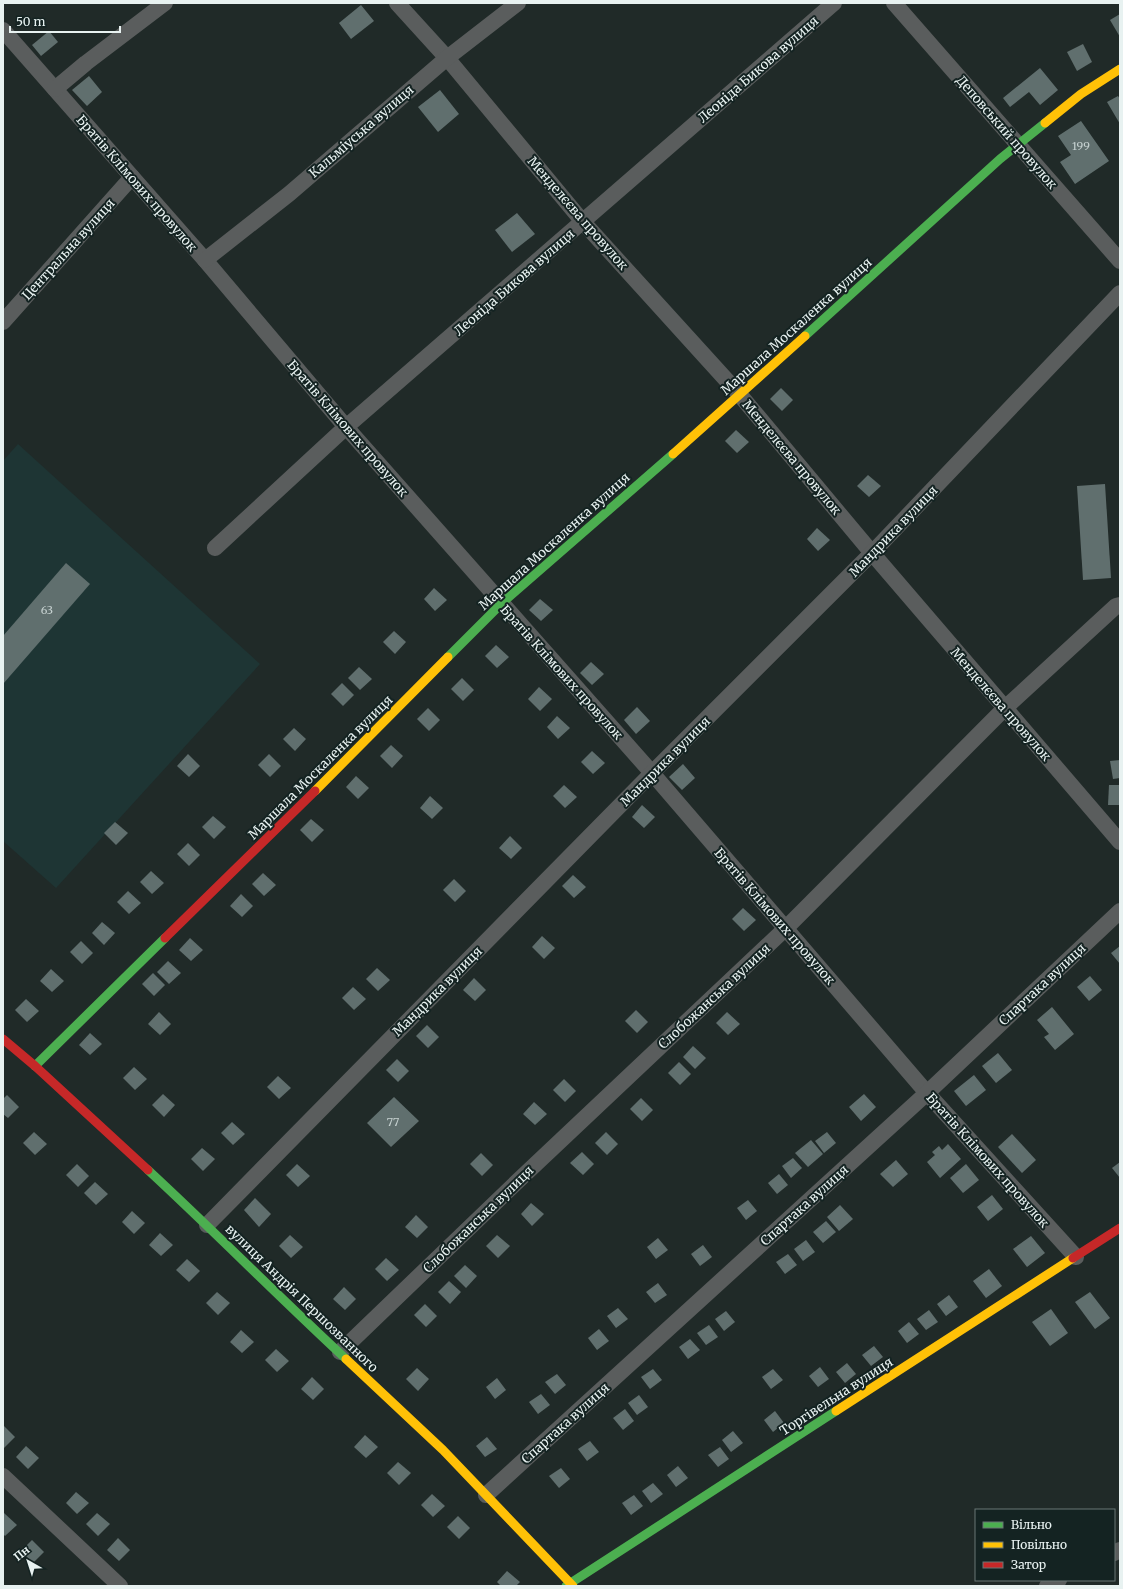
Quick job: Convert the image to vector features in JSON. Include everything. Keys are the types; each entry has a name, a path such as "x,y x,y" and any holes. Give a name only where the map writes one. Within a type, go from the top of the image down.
{"street":[{"path":"55,89 86,63 165,3"},
{"name":"Менделєєва провулок","path":"396,3 447,58 583,222 740,395 872,553 1120,842"},
{"name":"Кальміуська вулиця","path":"205,260 289,194 447,58 518,3"},
{"name":"Леоніда Бикова вулиця","path":"215,548 346,427 834,3"},
{"name":"Деповський провулок","path":"894,3 1120,261"},
{"name":"Братів Клімових провулок","path":"3,30 205,260 346,427 652,773 927,1093 1076,1257"},
{"name":"Маршала Москаленка вулиця","path":"34,1066 271,835 501,604 740,395 1017,144 1081,94 1120,69"},
{"name":"Центральна вулиця","path":"3,322 132,177"},
{"name":"Мандрика вулиця","path":"206,1225 652,773 872,553 1120,293"},
{"name":"Слобожанська вулиця","path":"340,1352 522,1177 786,928 1005,708 1116,606 1120,605"},
{"name":"Спартака вулиця","path":"486,1495 927,1093 1120,911"},
{"name":"вулиця Андрія Першозванного","path":"3,1039 206,1225 270,1288 443,1450 570,1585"},
{"name":"Торгівельна вулиця","path":"570,1585 1120,1228"},
{"path":"3,1476 120,1586"},
{"path":"1047,1586 1058,1581"}],"shaded area":[{"path":"18,444 260,664 56,888 3,841 3,461"}],"building":[{"path":"361,5 374,21 351,39 339,23"},
{"path":"1120,14 1120,37 1110,20"},
{"path":"49,31 58,42 41,56 32,45"},
{"path":"1083,44 1092,62 1077,71 1067,52"},
{"path":"1040,68 1058,90 1040,105 1029,92 1010,107 1003,98"},
{"path":"89,76 102,92 87,106 72,90"},
{"path":"440,90 459,114 438,132 418,107"},
{"path":"1118,96 1120,99 1120,124 1107,102"},
{"path":"1081,121 1109,161 1075,184 1060,162 1071,155 1058,136"},
{"path":"517,213 535,234 512,252 495,230"},
{"path":"781,388 793,400 782,411 770,399"},
{"path":"736,430 749,442 737,453 725,441"},
{"path":"868,475 881,486 869,497 857,486"},
{"path":"1105,484 1111,578 1083,580 1077,486"},
{"path":"817,528 830,540 818,551 807,539"},
{"path":"66,563 90,584 3,684 3,636"},
{"path":"434,588 447,600 435,611 424,599"},
{"path":"540,599 553,610 541,621 529,610"},
{"path":"394,631 406,642 395,654 383,642"},
{"path":"496,645 509,657 497,668 485,656"},
{"path":"591,662 604,674 592,685 580,673"},
{"path":"359,667 372,679 360,690 348,678"},
{"path":"462,678 474,690 463,701 451,689"},
{"path":"342,683 354,695 343,706 331,694"},
{"path":"539,687 552,699 540,711 528,699"},
{"path":"637,707 650,721 636,734 624,720"},
{"path":"428,708 440,720 429,731 417,719"},
{"path":"557,716 570,728 558,739 547,727"},
{"path":"294,728 306,739 295,751 283,739"},
{"path":"391,745 403,756 392,768 380,756"},
{"path":"592,751 605,763 593,774 581,762"},
{"path":"188,754 200,766 189,777 177,766"},
{"path":"269,754 281,766 270,777 258,765"},
{"path":"1120,760 1120,778 1113,779 1110,761"},
{"path":"683,764 695,778 682,790 669,777"},
{"path":"356,776 369,788 358,799 346,787"},
{"path":"564,785 577,797 565,808 553,796"},
{"path":"1109,785 1120,785 1120,805 1108,805"},
{"path":"430,796 443,808 432,819 420,808"},
{"path":"642,805 655,817 644,828 632,817"},
{"path":"213,816 226,827 214,839 202,827"},
{"path":"311,819 324,830 312,842 300,830"},
{"path":"115,822 128,833 116,845 104,833"},
{"path":"510,836 522,848 511,859 499,848"},
{"path":"188,843 200,855 189,866 177,854"},
{"path":"151,871 164,883 152,894 140,882"},
{"path":"263,873 276,885 264,896 252,884"},
{"path":"573,875 586,887 574,898 562,886"},
{"path":"454,879 466,891 455,902 443,890"},
{"path":"128,891 141,903 129,914 117,902"},
{"path":"241,894 253,906 242,917 230,906"},
{"path":"743,908 756,920 744,931 732,919"},
{"path":"102,922 115,933 104,945 92,933"},
{"path":"542,936 555,948 544,959 532,947"},
{"path":"190,938 203,950 191,961 179,950"},
{"path":"81,941 93,953 82,964 70,952"},
{"path":"1120,946 1120,964 1111,953"},
{"path":"168,961 181,973 169,984 157,972"},
{"path":"377,968 390,980 378,991 366,979"},
{"path":"51,969 64,981 52,992 40,981"},
{"path":"153,973 165,985 154,996 142,984"},
{"path":"1090,976 1102,990 1089,1001 1077,987"},
{"path":"474,978 486,990 475,1001 463,990"},
{"path":"353,987 366,999 354,1010 342,998"},
{"path":"26,999 39,1011 27,1022 15,1010"},
{"path":"1052,1007 1074,1034 1055,1050 1044,1037 1049,1034 1037,1020"},
{"path":"636,1010 648,1022 637,1033 625,1021"},
{"path":"159,1012 171,1024 160,1035 148,1024"},
{"path":"727,1012 740,1024 728,1035 716,1023"},
{"path":"427,1025 439,1037 428,1048 416,1036"},
{"path":"90,1033 102,1044 90,1055 79,1045"},
{"path":"693,1046 706,1058 695,1069 683,1057"},
{"path":"998,1053 1012,1070 996,1083 982,1066"},
{"path":"397,1059 409,1071 398,1082 386,1070"},
{"path":"679,1062 691,1074 680,1085 668,1073"},
{"path":"134,1067 147,1079 135,1090 123,1078"},
{"path":"974,1075 986,1090 966,1106 954,1091"},
{"path":"278,1076 291,1088 279,1099 267,1087"},
{"path":"564,1079 576,1091 565,1102 553,1090"},
{"path":"163,1094 175,1105 164,1117 152,1105"},
{"path":"864,1094 876,1107 861,1121 849,1107"},
{"path":"7,1095 19,1107 8,1118 3,1114 3,1099"},
{"path":"394,1097 419,1121 391,1147 367,1123"},
{"path":"641,1098 653,1110 642,1121 630,1109"},
{"path":"534,1102 547,1114 535,1125 523,1114"},
{"path":"232,1122 245,1134 233,1145 221,1133"},
{"path":"34,1132 47,1144 35,1155 23,1143"},
{"path":"606,1132 618,1144 607,1155 595,1143"},
{"path":"827,1132 836,1143 824,1153 815,1141"},
{"path":"1012,1134 1036,1160 1022,1173 998,1147"},
{"path":"811,1140 823,1154 808,1167 795,1153"},
{"path":"948,1144 961,1159 940,1178 927,1162 935,1155 932,1152 939,1146 942,1150"},
{"path":"202,1148 215,1159 203,1171 191,1159"},
{"path":"582,1152 594,1164 583,1175 570,1163"},
{"path":"481,1153 493,1165 482,1176 470,1164"},
{"path":"793,1158 802,1168 791,1178 782,1166"},
{"path":"896,1160 908,1174 893,1187 880,1174"},
{"path":"1120,1162 1120,1178 1112,1168"},
{"path":"77,1164 89,1176 78,1187 66,1175"},
{"path":"297,1164 310,1176 298,1187 286,1175"},
{"path":"966,1164 979,1180 963,1193 950,1178"},
{"path":"779,1174 788,1185 777,1194 768,1183"},
{"path":"95,1182 108,1194 96,1205 84,1193"},
{"path":"992,1195 1003,1209 988,1221 977,1207"},
{"path":"255,1198 271,1214 259,1227 244,1210"},
{"path":"748,1200 757,1211 746,1220 737,1208"},
{"path":"531,1203 544,1214 532,1226 521,1214"},
{"path":"840,1205 853,1219 839,1231 827,1217"},
{"path":"132,1211 145,1223 134,1234 122,1222"},
{"path":"416,1215 428,1227 417,1238 405,1227"},
{"path":"826,1221 836,1232 823,1243 813,1232"},
{"path":"160,1233 173,1245 161,1256 149,1245"},
{"path":"290,1235 303,1247 291,1258 279,1246"},
{"path":"497,1235 510,1246 498,1258 486,1246"},
{"path":"1031,1236 1045,1253 1027,1267 1013,1249"},
{"path":"658,1238 668,1250 656,1259 647,1247"},
{"path":"806,1240 815,1252 803,1261 794,1249"},
{"path":"703,1245 712,1257 700,1266 691,1254"},
{"path":"788,1254 797,1265 785,1274 776,1262"},
{"path":"386,1258 399,1270 387,1281 375,1269"},
{"path":"187,1259 200,1271 189,1282 176,1270"},
{"path":"465,1265 477,1276 466,1288 454,1276"},
{"path":"989,1269 1002,1286 986,1298 973,1281"},
{"path":"449,1281 461,1292 450,1304 438,1292"},
{"path":"658,1283 667,1295 655,1303 646,1292"},
{"path":"344,1287 356,1299 345,1310 333,1299"},
{"path":"217,1292 230,1303 218,1315 206,1303"},
{"path":"1090,1292 1110,1318 1095,1329 1075,1302"},
{"path":"949,1295 958,1307 946,1316 937,1304"},
{"path":"425,1304 437,1316 426,1327 414,1315"},
{"path":"618,1308 628,1319 616,1328 607,1316"},
{"path":"1051,1309 1068,1333 1050,1346 1032,1322"},
{"path":"929,1310 938,1322 926,1330 917,1319"},
{"path":"726,1311 735,1322 724,1331 715,1319"},
{"path":"909,1322 919,1334 907,1343 898,1331"},
{"path":"709,1325 718,1337 706,1345 697,1333"},
{"path":"599,1329 609,1341 597,1350 588,1338"},
{"path":"241,1330 254,1342 242,1353 230,1342"},
{"path":"690,1339 700,1350 688,1359 679,1347"},
{"path":"874,1346 883,1357 871,1366 862,1355"},
{"path":"276,1349 289,1361 277,1372 265,1360"},
{"path":"847,1363 856,1374 845,1383 836,1372"},
{"path":"820,1367 829,1379 818,1387 809,1376"},
{"path":"417,1368 429,1379 418,1391 406,1379"},
{"path":"653,1369 662,1380 650,1389 641,1377"},
{"path":"773,1369 783,1380 771,1389 762,1377"},
{"path":"557,1374 566,1385 555,1394 545,1382"},
{"path":"312,1377 324,1389 313,1400 301,1389"},
{"path":"497,1378 506,1390 495,1399 486,1387"},
{"path":"541,1394 550,1405 538,1414 529,1402"},
{"path":"639,1395 648,1407 637,1415 628,1403"},
{"path":"625,1409 634,1421 623,1430 613,1418"},
{"path":"775,1411 784,1423 773,1432 764,1420"},
{"path":"3,1425 15,1437 4,1448 3,1447"},
{"path":"733,1431 743,1443 731,1452 722,1440"},
{"path":"365,1435 378,1447 366,1458 354,1447"},
{"path":"487,1437 497,1449 485,1457 476,1446"},
{"path":"590,1441 599,1452 587,1461 578,1449"},
{"path":"26,1446 39,1458 28,1469 16,1457"},
{"path":"720,1447 729,1459 718,1467 708,1455"},
{"path":"398,1462 411,1473 399,1485 387,1473"},
{"path":"678,1466 688,1478 676,1487 667,1475"},
{"path":"561,1468 570,1479 559,1488 549,1476"},
{"path":"653,1483 663,1494 651,1503 642,1491"},
{"path":"76,1492 89,1503 77,1514 66,1503"},
{"path":"432,1494 445,1506 433,1517 421,1505"},
{"path":"634,1495 643,1506 631,1515 622,1503"},
{"path":"4,1513 17,1525 5,1536 3,1534"},
{"path":"97,1513 110,1524 98,1536 86,1524"},
{"path":"458,1516 470,1528 459,1539 447,1527"},
{"path":"118,1538 130,1550 119,1561 107,1550"},
{"path":"32,1540 44,1552 33,1563 21,1551"},
{"path":"507,1571 520,1582 516,1586 501,1586 497,1582"}],"traffic: fast":[{"path":"805,336 1000,159 1045,123"},
{"path":"448,657 501,604 673,454"},
{"path":"35,1066 165,938"},
{"path":"148,1170 346,1359"},
{"path":"566,1586 836,1411"}],"traffic: slow":[{"path":"1045,123 1081,94 1120,69"},
{"path":"673,454 805,336"},
{"path":"315,791 448,657"},
{"path":"836,1411 1073,1258"},
{"path":"346,1359 443,1450 573,1586"}],"traffic: jam":[{"path":"165,938 315,791"},
{"path":"3,1039 35,1066 148,1170"},
{"path":"1073,1258 1120,1228"}]}
